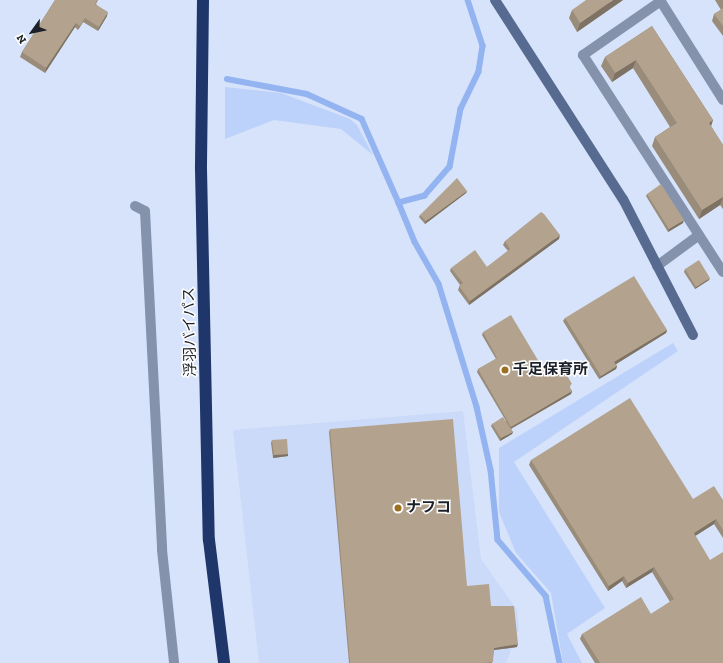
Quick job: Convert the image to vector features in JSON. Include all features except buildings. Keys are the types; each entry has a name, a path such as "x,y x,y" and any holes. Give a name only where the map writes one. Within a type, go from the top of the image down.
{"highway":[{"name":"浮羽バイパス","path":"203,0 201,169 209,540 224,663"}],"street":[{"path":"495,0 623,199 693,335"},
{"path":"723,100 660,0 583,55 723,272"},
{"path":"135,206 145,211 146,219 162,550 174,663"},
{"path":"657,266 699,235"}],"shaded area":[{"path":"225,87 281,93 350,119 357,125 373,155 341,129 274,120 225,139"},
{"path":"673,343 678,351 514,462 605,608 567,634 582,663 563,663 551,593 516,553 499,512 499,448"},
{"path":"463,411 481,559 517,610 519,629 506,663 259,663 233,430"}],"waterway":[{"path":"468,0 483,46 479,72 461,109 450,167 425,196 399,203 415,242 439,284 477,407 491,470 498,540 546,596 560,663"},
{"path":"227,79 307,94 362,119 399,203"}],"place":[{"name":"千足保育所","path":"505,370"},
{"name":"ナフコ","path":"398,508"}]}
